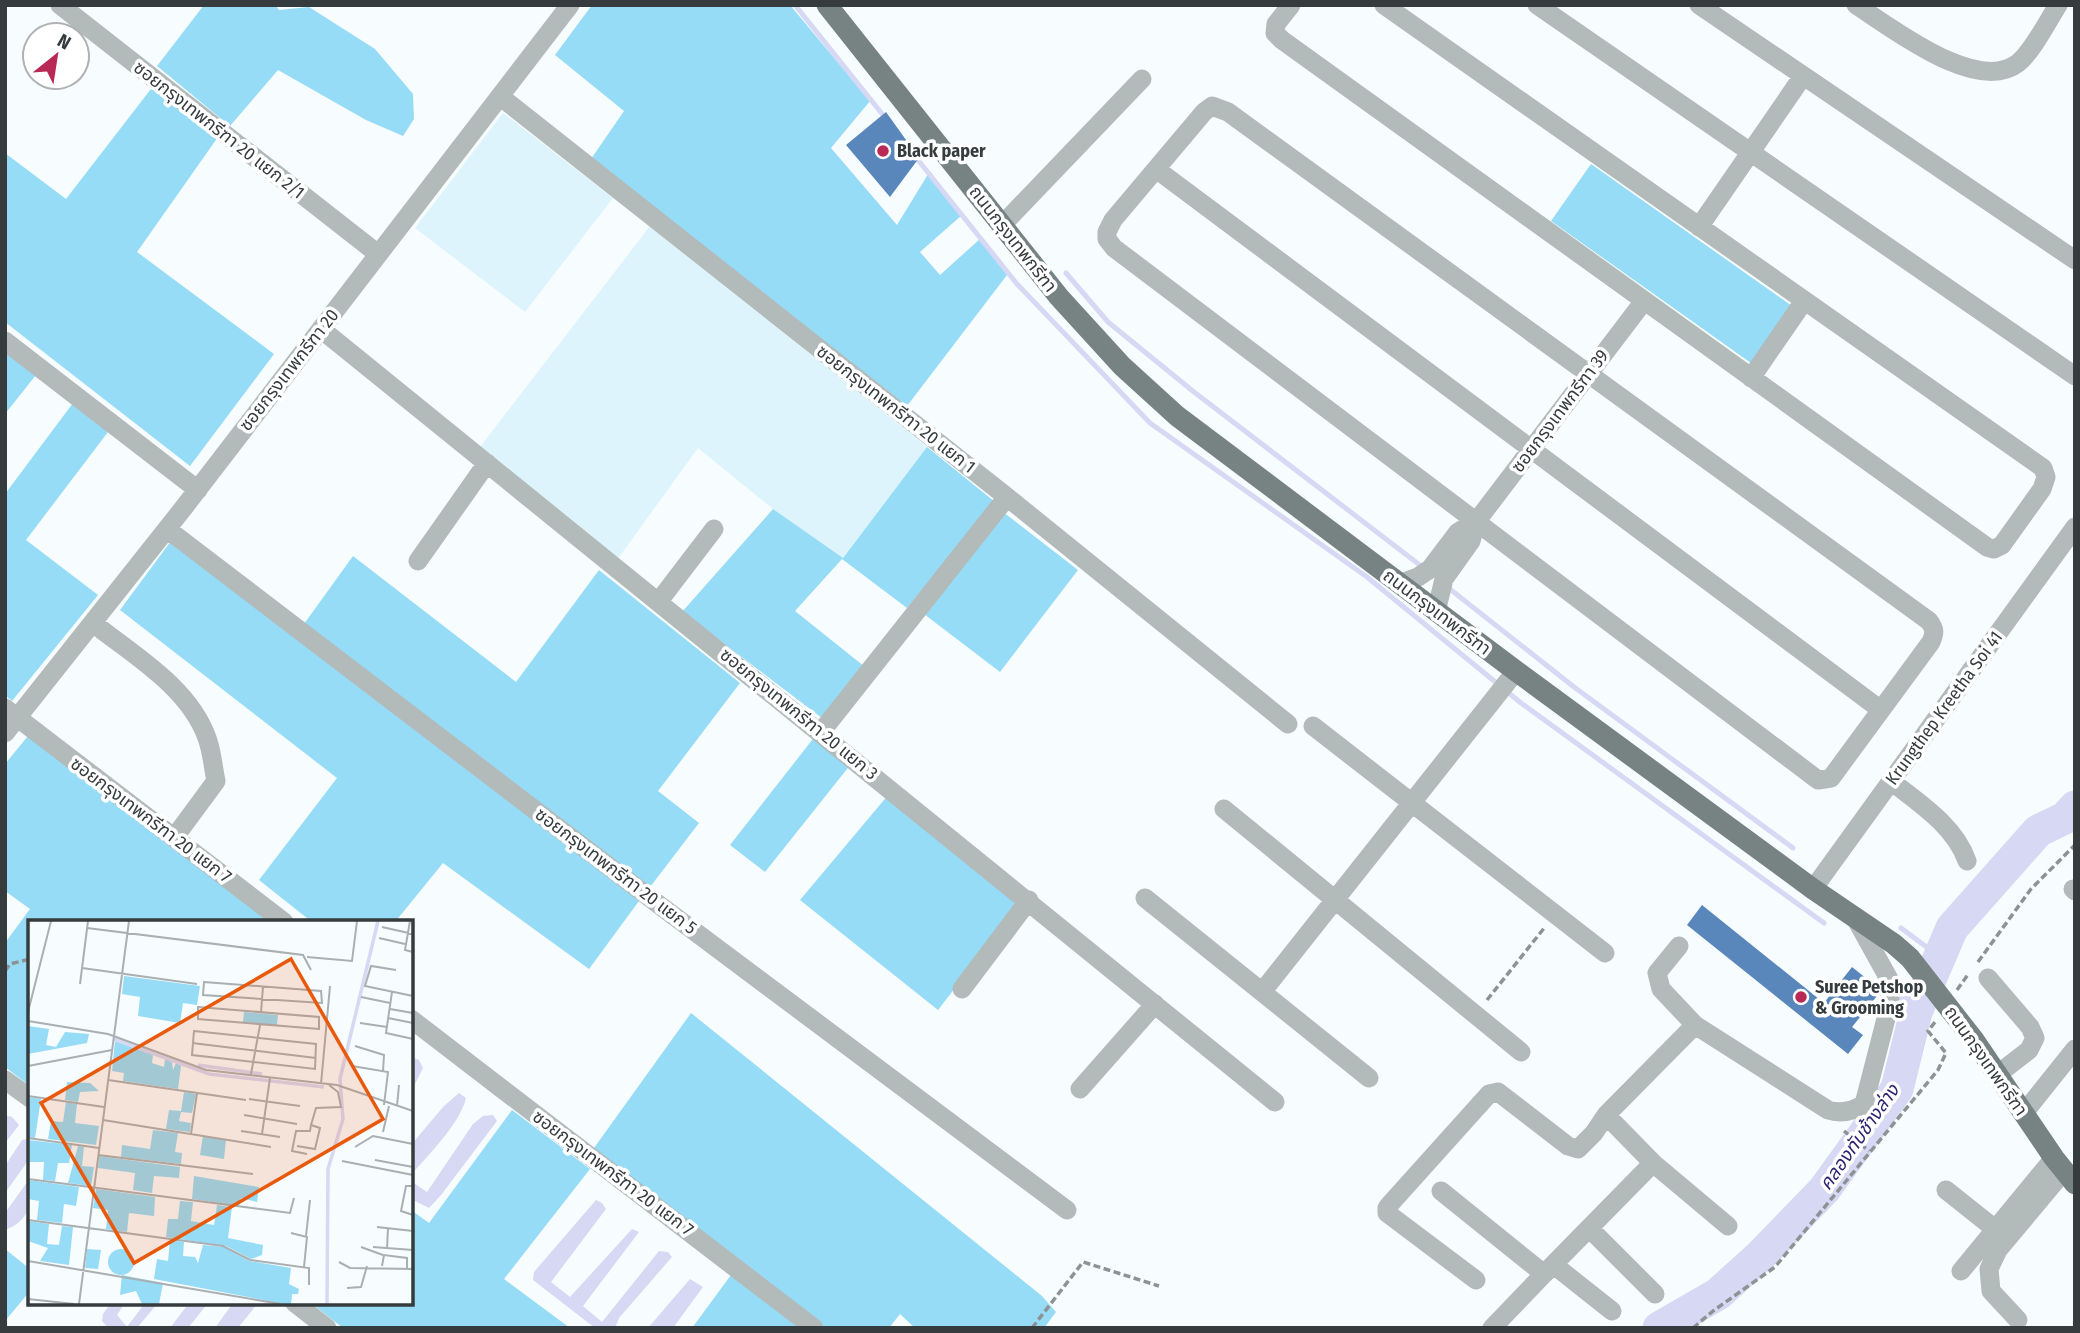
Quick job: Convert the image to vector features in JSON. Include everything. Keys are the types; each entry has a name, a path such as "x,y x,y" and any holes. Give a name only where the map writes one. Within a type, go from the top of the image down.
{"main road":[{"name":"ถนนกรุงเทพกรีฑา","path":"827,5 1091,335 1147,391 1436,612 1511,676 1853,915 1910,958 1974,1040 2064,1171"}],"street":[{"name":"ซอยกรุงเทพกรีฑา 20 แยก 2/1","path":"60,5 378,254"},
{"name":"ซอยกรุงเทพกรีฑา 20","path":"5,733 11,713 93,623 570,5"},
{"path":"1291,5 1276,24 1275,33 1282,40 1987,547 1994,549 2002,545 2042,489 2046,477 2043,468 1384,5"},
{"path":"1537,5 2075,376"},
{"path":"1699,5 2075,260"},
{"path":"1856,5 1927,51 1965,67 1990,72 2017,63 2058,5"},
{"path":"1699,227 1803,76"},
{"path":"1003,225 1142,79"},
{"name":"ซอยกรุงเทพกรีฑา 20 แยก 1","path":"501,97 1007,497 1288,724"},
{"path":"1212,106 1219,106 1929,621 1935,635 1931,642 1831,778 1818,780 1114,248 1107,239 1107,232 1113,220 1156,169 1204,112 1212,106"},
{"path":"1156,169 1881,710"},
{"name":"ซอยกรุงเทพกรีฑา 39","path":"1436,612 1444,579 1471,541 1476,522 1644,301"},
{"path":"1751,378 1804,301"},
{"name":"ซอยกรุงเทพกรีฑา 20 แยก 3","path":"321,329 1275,1102"},
{"path":"5,341 198,490"},
{"path":"418,561 487,463"},
{"path":"821,732 1007,497"},
{"name":"ซอยกรุงเทพกรีฑา 39","path":"1399,584 1430,569 1458,532 1476,522"},
{"name":"ซอยกรุงเทพกรีฑา 20 แยก 5","path":"167,529 658,904 1067,1210"},
{"path":"659,601 714,529"},
{"name":"Krungthep Kreetha Soi 41","path":"1813,889 2072,539"},
{"path":"93,623 173,687 195,714 208,739 216,781 174,838"},
{"path":"1262,992 1511,676"},
{"name":"ซอยกรุงเทพกรีฑา 20 แยก 7","path":"11,713 281,920"},
{"path":"1313,726 1605,953"},
{"path":"1891,781 1938,818 1963,850 1967,861"},
{"path":"1224,809 1521,1052"},
{"path":"1145,898 1369,1078"},
{"path":"962,989 1029,900"},
{"path":"1679,946 1657,973 1661,989 1695,1024 1828,1110 1840,1113 1857,1109 1864,1104 1890,1003 1889,979 1853,915"},
{"path":"1988,978 2030,1027 2035,1038 2028,1050 1998,1074"},
{"path":"1080,1089 1155,1004"},
{"name":"ซอยกรุงเทพกรีฑา 20 แยก 7","path":"413,1021 814,1328"},
{"path":"1476,1280 1387,1213 1391,1203 1489,1094 1499,1092 1568,1146 1578,1149 1594,1133 1606,1115 1695,1024"},
{"path":"2023,1114 2075,1049"},
{"path":"5,1080 28,1097"},
{"path":"1606,1115 1653,1163 1728,1226"},
{"path":"1492,1328 1653,1163"},
{"path":"1961,1271 1995,1229 2064,1171"},
{"path":"2018,1320 1991,1292 1989,1269 1998,1250 2064,1171"},
{"path":"1946,1190 1995,1229"},
{"path":"1441,1191 1612,1311"},
{"path":"1590,1229 1655,1293"},
{"path":"298,1305 327,1328"}],"path":[{"path":"1954,994 2031,889 2075,845"},
{"path":"1475,1015 1555,914"},
{"path":"5,971 10,964 28,960"},
{"path":"1693,1328 1775,1267 1938,1070 1946,1054 1928,1031 1941,1013"},
{"path":"1842,1129 1869,1152"},
{"path":"1032,1328 1083,1262 1159,1286"}],"shaded area":[{"path":"204,5 275,5 279,10 309,7 375,49 413,94 414,119 403,136 366,120 278,70 230,126 157,66"},
{"path":"592,5 790,5 870,101 831,148 897,225 930,171 962,215 920,252 940,275 980,239 1007,275 907,406 591,159 624,111 555,55"},
{"path":"154,85 218,137 137,252 274,354 190,466 5,322 5,153 66,199"},
{"path":"503,113 613,198 525,312 415,228"},
{"path":"1591,164 1792,306 1751,363 1551,221"},
{"path":"650,226 927,447 842,559 773,509 698,448 617,560 480,447"},
{"path":"5,351 36,375 5,414"},
{"path":"73,403 108,432 26,540 98,595 12,701 5,695 5,494"},
{"path":"927,447 995,502 907,608 842,559 795,611 865,667 822,718 682,612 773,509 843,558"},
{"path":"1003,512 1078,570 1000,672 924,614"},
{"path":"171,541 639,901 589,969 443,863 397,920 309,920 259,880 337,778 120,610"},
{"path":"353,556 516,682 599,570 740,683 658,791 699,823 650,887 304,624"},
{"path":"816,735 851,764 765,872 730,845"},
{"path":"28,736 267,920 28,920 28,1084 5,1067 5,943 30,909 5,891 5,764"},
{"path":"889,794 1022,901 938,1010 800,900"},
{"path":"691,1013 1042,1296 1056,1312 1044,1328 915,1328 900,1314 889,1328 826,1328 594,1148"},
{"path":"413,1058 419,1060 423,1068 413,1088"},
{"path":"459,1093 466,1098 463,1108 443,1139 413,1173 413,1143 443,1107"},
{"path":"512,1110 590,1169 504,1279 570,1328 343,1328 314,1305 413,1305 413,1211 429,1223"},
{"path":"5,1115 12,1117 19,1125 5,1143"},
{"path":"493,1115 497,1121 441,1195 429,1208 413,1200 413,1182 427,1192 473,1124 483,1116"},
{"path":"28,1138 28,1161 5,1193 5,1166 22,1140"},
{"path":"28,1181 28,1209 25,1215 14,1226 5,1230 5,1213"},
{"path":"596,1200 606,1209 551,1282 570,1297 632,1229 639,1232 583,1306 602,1322 659,1251 668,1252 672,1257 619,1318 615,1328 595,1328 533,1280 534,1272"},
{"path":"5,1249 28,1267 28,1293 5,1321"},
{"path":"731,1275 799,1328 692,1328"},
{"path":"690,1279 703,1287 673,1328 648,1328"},
{"path":"110,1305 124,1305 117,1315 127,1327 144,1305 156,1305 137,1328 108,1328 102,1321"},
{"path":"187,1305 206,1305 188,1328 170,1328"},
{"path":"232,1305 256,1305 238,1328 215,1328"}],"building":[{"name":"Black paper","path":"886,112 919,158 890,197 846,145"},
{"path":"1702,905 1824,1003 1852,967 1877,987 1877,996 1852,1027 1863,1035 1848,1054 1687,925"}],"waterway":[{"path":"795,5 887,120"},
{"path":"914,155 1017,284 1150,423 1367,577 1521,703 1824,923"},
{"path":"1066,273 1108,322 1194,392 1425,569"},
{"path":"1446,586 1574,687 1793,848"},
{"name":"คลองทับช้างล่าง","path":"1659,1328 1718,1294 1760,1256 1824,1190 1897,1089 1916,1012 1952,928 2038,831 2065,818 2075,807"},
{"path":"1901,928 1940,957"},
{"path":"1900,997 1916,1012"}],"place":[{"name":"Black paper","path":"883,151"},
{"name":"Suree Petshop & Grooming","path":"1801,997"}]}
